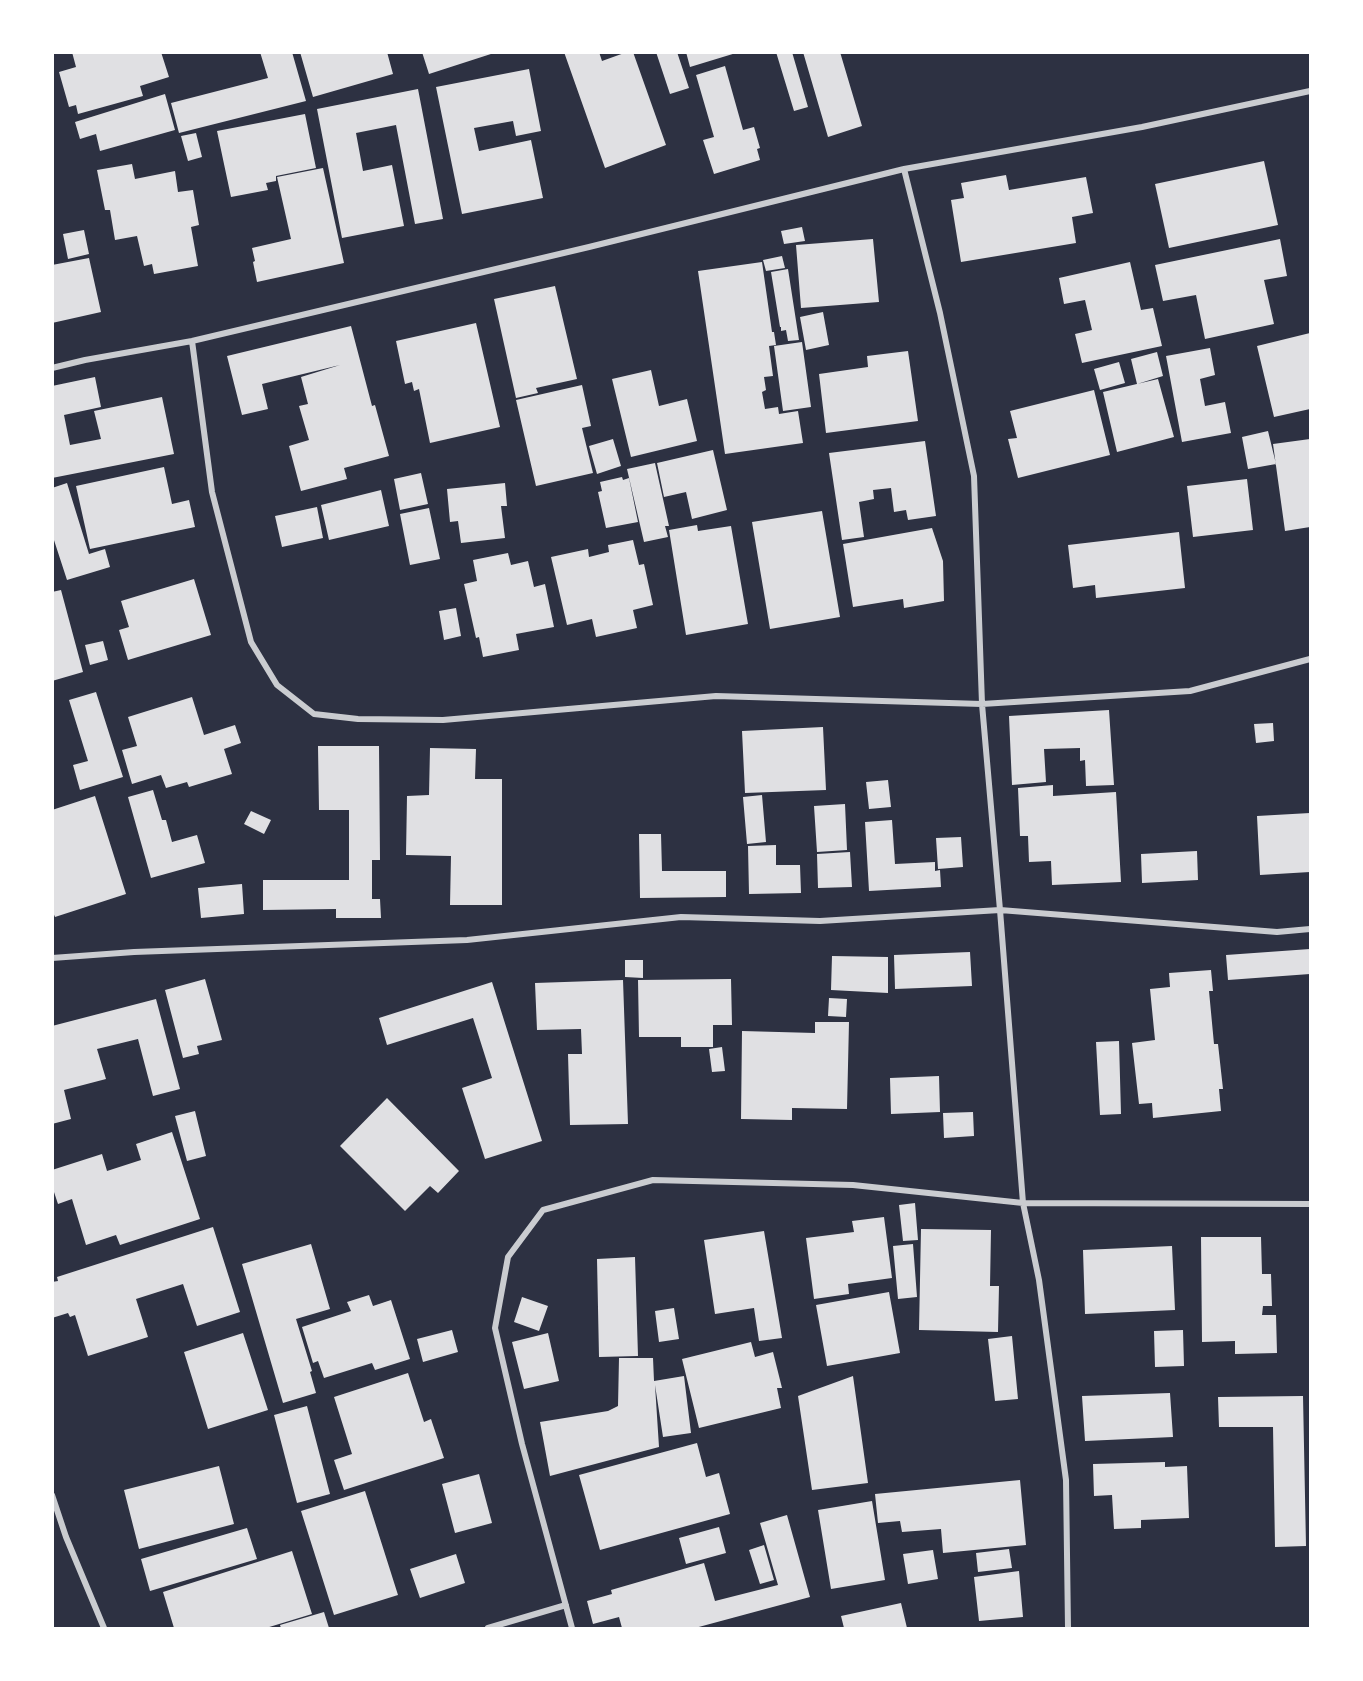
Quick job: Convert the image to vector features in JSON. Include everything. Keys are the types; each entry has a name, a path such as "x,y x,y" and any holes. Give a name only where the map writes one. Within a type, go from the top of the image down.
{"street":[{"path":"52,368 192,341 589,247 904,169 1142,127 1311,91"},
{"path":"904,169 940,313 974,476 982,704 1023,1203 1039,1280 1065,1480 1068,1629"},
{"path":"192,341 212,492 251,642 277,685 314,714 358,719 443,720 716,696 982,704 1190,691 1311,659"},
{"path":"52,958 134,952 467,940 681,917 820,921 1000,910 1276,932 1311,929"},
{"path":"572,1629 522,1444 495,1328 508,1257 543,1210 652,1180 853,1185 1023,1203 1311,1204"},
{"path":"52,1495 66,1537 104,1629"},
{"path":"488,1629 566,1605"}],"building":[{"path":"72,52 161,52 169,77 140,86 143,96 78,114 76,105 69,107 59,72 76,67"},
{"path":"260,52 292,52 306,101 179,133 171,103 268,78"},
{"path":"300,52 387,52 393,74 313,97"},
{"path":"422,52 494,52 494,53 429,74"},
{"path":"564,52 599,52 602,61 633,52 666,145 605,168"},
{"path":"656,52 677,52 689,88 670,94"},
{"path":"686,52 735,52 736,53 690,67"},
{"path":"776,52 792,52 808,107 794,111"},
{"path":"803,52 840,52 862,126 828,137"},
{"path":"725,66 743,130 754,127 760,148 757,149 760,160 714,174 703,140 714,137 696,75"},
{"path":"529,69 541,131 516,136 513,121 474,128 479,151 531,140 543,198 462,214 436,87"},
{"path":"418,89 443,219 415,224 396,125 356,133 363,171 392,165 404,226 342,238 317,109"},
{"path":"165,94 175,130 100,151 96,134 80,139 75,122"},
{"path":"305,114 316,168 276,176 276,181 266,183 268,190 231,197 217,131"},
{"path":"196,133 202,157 188,161 181,136"},
{"path":"1264,161 1278,225 1169,248 1155,184"},
{"path":"132,164 135,179 175,171 178,192 193,190 199,225 191,227 198,266 154,274 152,264 144,266 137,236 115,240 110,210 105,210 97,170"},
{"path":"323,168 344,263 257,282 252,248 291,239 277,177"},
{"path":"1006,175 1009,190 1086,177 1093,213 1072,217 1076,243 961,262 951,200 964,198 961,183"},
{"path":"802,227 805,241 784,244 781,231"},
{"path":"84,230 89,254 68,259 63,234"},
{"path":"873,239 879,302 801,308 796,245"},
{"path":"1280,239 1287,276 1264,280 1274,324 1205,339 1196,295 1163,301 1155,265"},
{"path":"782,256 785,268 766,271 763,260"},
{"path":"89,258 101,312 52,323 52,265"},
{"path":"762,262 776,345 769,346 773,376 764,377 766,390 762,392 765,409 778,407 779,414 798,411 803,443 725,454 698,271"},
{"path":"1130,262 1141,310 1153,308 1162,346 1082,363 1075,334 1092,330 1085,300 1064,304 1059,278"},
{"path":"788,269 799,340 788,341 786,330 781,331 780,327 771,272"},
{"path":"555,286 577,379 536,388 538,393 516,398 494,299"},
{"path":"823,312 829,345 806,350 800,317"},
{"path":"476,323 500,427 430,443 419,389 414,391 412,382 405,384 396,341"},
{"path":"351,326 372,406 375,405 389,456 344,468 347,479 301,491 289,446 309,440 299,406 308,404 301,377 340,365 262,384 268,409 242,415 227,356"},
{"path":"1310,333 1310,409 1274,417 1257,346"},
{"path":"802,342 811,407 783,411 774,346"},
{"path":"1210,348 1215,375 1200,379 1205,406 1225,402 1231,433 1182,442 1166,356"},
{"path":"908,351 918,421 826,433 819,374 868,367 867,356"},
{"path":"1157,352 1163,376 1137,384 1131,359"},
{"path":"1119,362 1125,383 1100,390 1094,369"},
{"path":"651,370 659,406 687,399 697,441 631,457 612,379"},
{"path":"95,377 101,407 64,415 70,445 101,439 94,411 162,397 174,454 52,478 52,386"},
{"path":"1158,379 1174,437 1117,452 1103,392"},
{"path":"582,385 591,426 582,428 593,473 536,486 516,400"},
{"path":"1094,390 1110,455 1018,478 1008,439 1017,438 1010,411"},
{"path":"1268,431 1276,464 1248,469 1242,437"},
{"path":"613,439 621,466 597,474 589,446"},
{"path":"1310,439 1310,527 1285,531 1273,444"},
{"path":"925,441 936,516 908,520 906,510 894,512 891,488 873,490 874,499 859,502 864,537 842,540 829,453"},
{"path":"713,450 727,510 692,519 686,492 664,497 657,463"},
{"path":"655,463 669,526 665,526 668,537 644,542 627,469"},
{"path":"164,467 172,504 189,500 195,527 90,549 76,486"},
{"path":"421,473 428,504 400,510 394,479"},
{"path":"622,477 623,480 629,478 638,522 606,528 598,492 602,491 600,482"},
{"path":"1247,479 1253,530 1193,537 1187,486"},
{"path":"67,483 89,554 105,549 110,567 67,580 52,534 52,488"},
{"path":"505,483 507,506 501,506 505,538 461,543 458,521 450,522 447,489"},
{"path":"381,490 389,526 329,540 321,505"},
{"path":"317,507 323,538 282,547 275,516"},
{"path":"429,508 440,559 410,565 400,514"},
{"path":"822,511 840,617 770,629 752,522"},
{"path":"697,525 698,531 731,526 748,624 686,635 669,530"},
{"path":"932,528 943,561 944,601 904,608 903,599 853,607 843,544"},
{"path":"1179,532 1185,588 1096,598 1095,585 1073,588 1068,545"},
{"path":"633,540 639,565 644,564 653,605 633,610 637,628 596,637 592,619 567,625 551,557 588,549 589,557 609,552 608,545"},
{"path":"508,553 511,565 528,561 534,587 545,584 554,627 516,634 519,650 483,657 479,637 476,638 464,584 477,581 473,560"},
{"path":"194,579 211,635 128,660 119,630 129,627 121,601"},
{"path":"61,590 83,672 52,681 52,592"},
{"path":"456,608 461,636 444,640 439,611"},
{"path":"103,641 108,660 90,665 85,645"},
{"path":"96,692 123,777 80,790 73,765 88,761 69,700"},
{"path":"192,697 204,735 235,725 241,743 224,749 232,774 189,787 187,782 166,788 161,775 132,784 122,750 137,746 128,717"},
{"path":"1109,710 1114,785 1086,786 1085,760 1080,761 1080,748 1044,749 1046,782 1012,785 1009,716"},
{"path":"1273,723 1274,741 1256,743 1254,724"},
{"path":"823,727 826,790 745,793 742,731"},
{"path":"318,746 379,746 380,860 372,860 372,899 380,899 381,918 336,918 336,909 263,910 263,880 349,880 349,810 319,810"},
{"path":"430,748 476,749 475,779 502,779 502,905 450,905 451,856 406,855 407,796 429,795"},
{"path":"888,780 891,807 869,809 866,782"},
{"path":"1053,785 1053,796 1116,792 1121,882 1052,885 1051,861 1029,862 1028,836 1020,836 1018,788"},
{"path":"153,790 162,820 166,820 172,842 197,835 205,863 151,878 128,797"},
{"path":"762,795 766,842 747,844 743,797"},
{"path":"95,796 126,894 55,917 52,910 52,810"},
{"path":"845,804 847,850 817,852 814,806"},
{"path":"251,811 271,820 264,834 244,824"},
{"path":"1310,813 1310,872 1260,875 1257,816"},
{"path":"892,820 895,864 935,862 935,871 940,870 941,887 869,891 865,822"},
{"path":"639,834 661,834 662,871 726,871 726,897 640,898"},
{"path":"961,837 963,867 938,869 936,838"},
{"path":"776,845 776,865 800,865 801,893 749,894 748,846"},
{"path":"1197,851 1198,880 1142,883 1141,854"},
{"path":"850,852 852,887 818,888 817,854"},
{"path":"242,884 244,914 201,918 198,888"},
{"path":"1310,949 1310,974 1228,980 1226,955"},
{"path":"970,952 972,986 895,989 894,955"},
{"path":"832,956 888,957 888,993 831,990"},
{"path":"625,960 643,960 643,978 625,977"},
{"path":"1211,970 1213,991 1209,991 1214,1044 1218,1044 1223,1089 1219,1089 1221,1111 1153,1118 1152,1103 1139,1104 1132,1043 1155,1040 1150,989 1170,987 1169,973"},
{"path":"205,979 222,1040 197,1046 199,1054 183,1058 165,990"},
{"path":"731,979 732,1025 713,1025 713,1047 681,1047 681,1037 639,1037 638,980"},
{"path":"623,980 628,1124 570,1125 568,1054 582,1054 581,1029 537,1030 535,983"},
{"path":"492,982 542,1141 485,1159 462,1088 492,1078 473,1018 387,1045 379,1018"},
{"path":"829,998 847,999 846,1017 828,1016"},
{"path":"156,999 180,1089 153,1096 138,1039 97,1049 106,1079 64,1090 71,1119 52,1124 52,1026"},
{"path":"815,1022 849,1022 847,1109 792,1108 792,1120 741,1119 742,1031 815,1033"},
{"path":"1119,1041 1121,1114 1100,1115 1096,1042"},
{"path":"722,1047 725,1071 712,1072 709,1049"},
{"path":"939,1076 940,1112 891,1114 890,1078"},
{"path":"387,1098 459,1171 438,1193 430,1186 405,1211 340,1146"},
{"path":"195,1111 206,1156 187,1161 175,1116"},
{"path":"973,1112 974,1136 944,1138 943,1113"},
{"path":"172,1132 200,1219 120,1245 116,1235 86,1245 72,1199 58,1204 52,1186 52,1170 102,1154 107,1171 141,1160 136,1144"},
{"path":"915,1203 918,1240 903,1241 899,1205"},
{"path":"884,1217 892,1278 848,1284 849,1294 814,1299 806,1238 854,1232 852,1221"},
{"path":"213,1227 240,1312 197,1326 183,1284 136,1299 148,1337 88,1356 75,1315 70,1317 68,1313 52,1318 52,1282 58,1281 57,1277"},
{"path":"921,1229 991,1230 990,1286 999,1286 998,1332 919,1330"},
{"path":"764,1231 782,1338 759,1341 754,1308 715,1314 704,1240"},
{"path":"1201,1237 1261,1237 1262,1274 1271,1274 1272,1306 1263,1306 1262,1315 1276,1315 1277,1353 1235,1354 1235,1341 1202,1342"},
{"path":"311,1244 330,1309 296,1319 312,1371 310,1372 316,1393 283,1403 242,1264"},
{"path":"913,1244 917,1297 898,1299 893,1246"},
{"path":"1172,1246 1175,1310 1085,1314 1083,1250"},
{"path":"635,1257 638,1356 599,1357 597,1259"},
{"path":"889,1292 900,1353 827,1366 816,1305"},
{"path":"369,1295 373,1306 391,1300 410,1359 375,1370 372,1363 324,1378 318,1361 313,1363 302,1327 351,1311 347,1302"},
{"path":"522,1297 548,1306 539,1331 514,1322"},
{"path":"674,1308 679,1339 659,1342 655,1311"},
{"path":"452,1330 458,1352 423,1362 417,1339"},
{"path":"1183,1330 1184,1366 1155,1367 1154,1331"},
{"path":"243,1333 268,1410 208,1429 184,1352"},
{"path":"548,1333 559,1381 524,1389 512,1342"},
{"path":"1012,1336 1018,1399 995,1401 988,1339"},
{"path":"751,1342 755,1357 773,1352 782,1388 777,1388 781,1408 699,1428 682,1359"},
{"path":"619,1358 653,1358 654,1381 684,1376 691,1433 663,1437 655,1385 659,1447 550,1476 540,1422 608,1411 618,1406"},
{"path":"408,1373 424,1422 431,1419 444,1458 344,1490 334,1460 352,1454 334,1397"},
{"path":"853,1376 868,1483 812,1490 798,1396"},
{"path":"1170,1393 1173,1437 1085,1441 1082,1396"},
{"path":"1303,1396 1306,1546 1275,1547 1273,1427 1219,1427 1218,1397"},
{"path":"307,1406 330,1494 297,1503 274,1415"},
{"path":"697,1443 706,1477 719,1473 730,1514 600,1550 579,1475"},
{"path":"1165,1462 1165,1467 1187,1466 1189,1518 1141,1520 1141,1528 1114,1529 1112,1495 1094,1496 1093,1464"},
{"path":"219,1466 234,1524 139,1549 124,1490"},
{"path":"479,1474 492,1523 455,1533 442,1484"},
{"path":"1020,1480 1026,1545 943,1553 941,1529 902,1532 900,1521 878,1523 875,1494"},
{"path":"365,1491 398,1595 334,1615 301,1511"},
{"path":"872,1501 885,1580 831,1589 818,1510"},
{"path":"787,1515 810,1597 695,1628 622,1628 619,1617 593,1624 587,1601 612,1594 611,1590 704,1563 715,1601 778,1585 760,1523"},
{"path":"719,1527 726,1553 686,1564 679,1538"},
{"path":"247,1528 257,1559 150,1591 141,1559"},
{"path":"764,1545 774,1580 760,1584 749,1550"},
{"path":"1009,1549 1012,1568 978,1572 976,1553"},
{"path":"933,1550 938,1579 908,1584 903,1554"},
{"path":"292,1551 312,1614 266,1628 174,1628 163,1592"},
{"path":"456,1554 465,1583 420,1598 410,1569"},
{"path":"1019,1571 1023,1617 979,1621 974,1577"},
{"path":"901,1603 907,1628 844,1628 841,1616"},
{"path":"324,1612 329,1628 281,1628 280,1625"}]}
